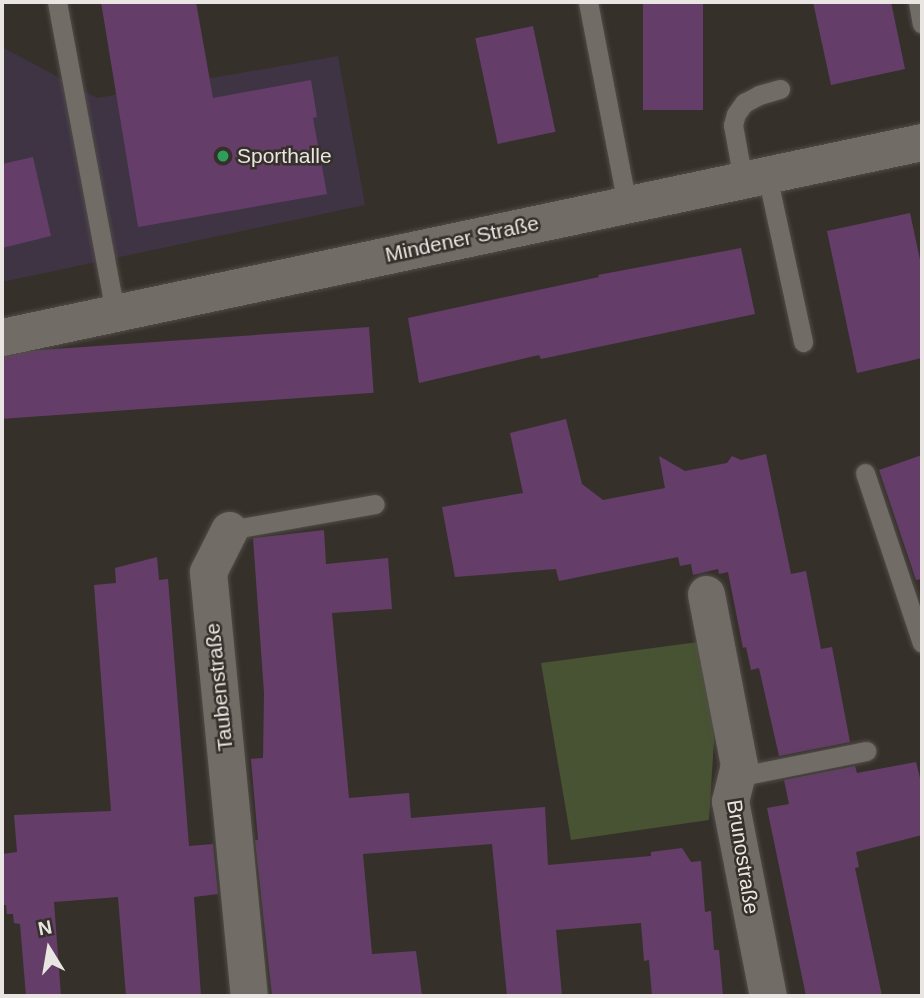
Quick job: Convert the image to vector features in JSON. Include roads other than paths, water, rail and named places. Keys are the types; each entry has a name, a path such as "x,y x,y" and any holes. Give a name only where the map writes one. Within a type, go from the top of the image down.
{"street":[{"name":"Mindener Straße","path":"2,337 922,142"},
{"name":"Taubenstraße","path":"229,530 208,572 249,996"},
{"name":"Brunostraße","path":"706,594 739,765 730,801 768,996"}],"lane":[{"path":"57,2 115,312"},
{"path":"589,2 627,204"},
{"path":"918,2 922,24"},
{"path":"780,89 758,95 744,103 736,114 733,125 755,178 803,342"},
{"path":"865,473 922,643"},
{"name":"Taubenstraße","path":"229,530 374,504"},
{"path":"736,777 866,751"}],"place":[{"name":"Sporthalle","path":"223,156"}]}
